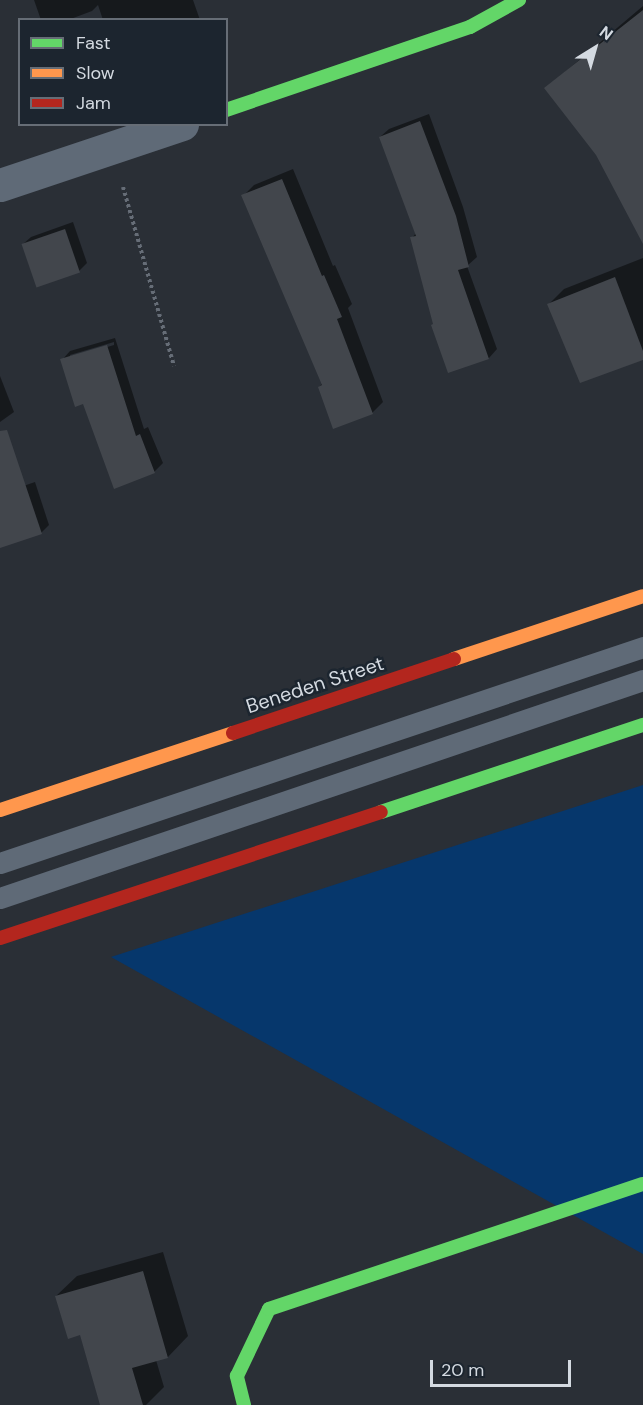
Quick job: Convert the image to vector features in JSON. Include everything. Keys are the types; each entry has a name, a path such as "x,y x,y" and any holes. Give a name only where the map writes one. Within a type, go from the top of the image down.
{"main road":[{"path":"228,109 470,27 519,0"},
{"name":"Beneden Street","path":"0,810 643,596"},
{"path":"0,938 643,725"},
{"path":"244,1405 237,1376 269,1309 643,1184"}],"street":[{"path":"0,185 177,126"}],"lane":[{"path":"0,863 643,647"},
{"path":"0,898 643,680"}],"path":[{"path":"112,149 174,366"}],"shaded area":[{"path":"643,785 643,1254 111,957"}],"building":[{"path":"643,10 643,244 596,155 544,88"},
{"path":"420,121 456,216 469,267 458,270 489,359 448,373 431,325 433,324 410,237 416,236 379,137"},
{"path":"282,179 322,276 324,275 342,317 337,319 373,414 333,429 318,387 322,385 241,195"},
{"path":"65,229 80,272 36,287 22,244"},
{"path":"615,277 643,351 643,360 580,383 547,304"},
{"path":"107,345 136,436 140,434 155,473 114,489 83,404 75,407 60,359"},
{"path":"7,430 42,534 0,548 0,431"},
{"path":"143,1271 168,1358 132,1368 143,1405 100,1405 80,1335 68,1339 55,1296"}],"traffic: fast":[{"path":"228,109 470,27 519,0"},
{"path":"381,812 643,725"},
{"path":"244,1405 237,1376 269,1309 643,1184"}],"traffic: slow":[{"path":"454,659 643,596"},
{"path":"0,810 233,733"}],"traffic: jam":[{"path":"233,733 454,659"},
{"path":"0,938 381,812"}]}
